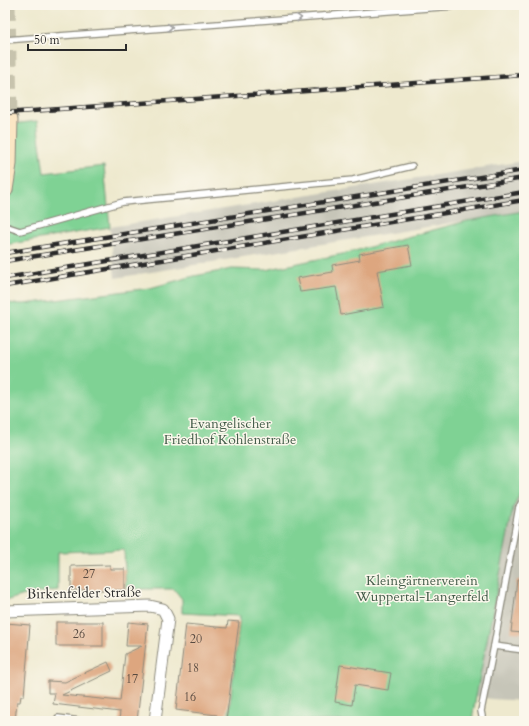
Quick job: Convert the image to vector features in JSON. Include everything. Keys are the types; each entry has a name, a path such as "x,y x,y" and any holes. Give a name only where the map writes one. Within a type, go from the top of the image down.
{"street":[{"path":"5,190 9,164 10,119"},
{"name":"Birkenfelder Straße","path":"5,611 150,606 164,609 168,619 155,721"}],"lane":[{"path":"5,40 468,5"},
{"path":"5,226 20,231 123,202 353,180 412,166"},
{"path":"483,721 481,711 519,507 524,498"},
{"path":"494,646 524,650"},
{"path":"58,718 80,721"}],"shaded area":[{"path":"524,161 524,211 115,278 110,227"},
{"path":"524,483 524,701 491,699 476,696 513,508"}],"green space":[{"path":"37,121 44,173 104,166 110,227 5,245 5,125"},
{"name":"Evangelischer Friedhof Kohlenstraße","path":"524,211 524,483 513,508 476,696 473,714 474,721 228,721 240,616 182,613 182,599 174,589 126,589 124,550 58,552 58,590 28,594 5,601 5,303 24,304 150,288 194,276 232,269 265,270 347,253 467,221"}],"building":[{"path":"408,245 412,265 377,271 384,307 341,315 336,287 300,292 297,278 333,272 332,265 360,260 359,254"},
{"path":"110,565 110,569 125,569 125,590 71,590 71,566"},
{"path":"517,580 524,581 524,633 511,632"},
{"path":"228,621 239,622 226,721 216,721 217,715 176,710 186,624 227,628"},
{"path":"56,622 103,622 103,646 56,646"},
{"path":"128,622 148,624 137,721 119,721 120,712 53,704 55,693 48,693 48,681 65,682 108,662 112,671 62,695 120,701 125,654 142,646 126,646"},
{"path":"6,623 30,625 24,696 21,696 20,702 17,702 15,721 5,721"},
{"path":"340,665 391,673 388,690 355,685 352,705 335,702"}],"tunnel":[{"path":"8,5 10,119"}],"railway":[{"path":"5,113 524,75"},
{"path":"5,253 524,170"},
{"path":"5,261 524,178"},
{"path":"5,278 524,192"},
{"path":"5,286 524,200"}],"park label":[{"name":"Kleingärtnerverein Wuppertal-Langerfeld","path":"422,588"}]}
